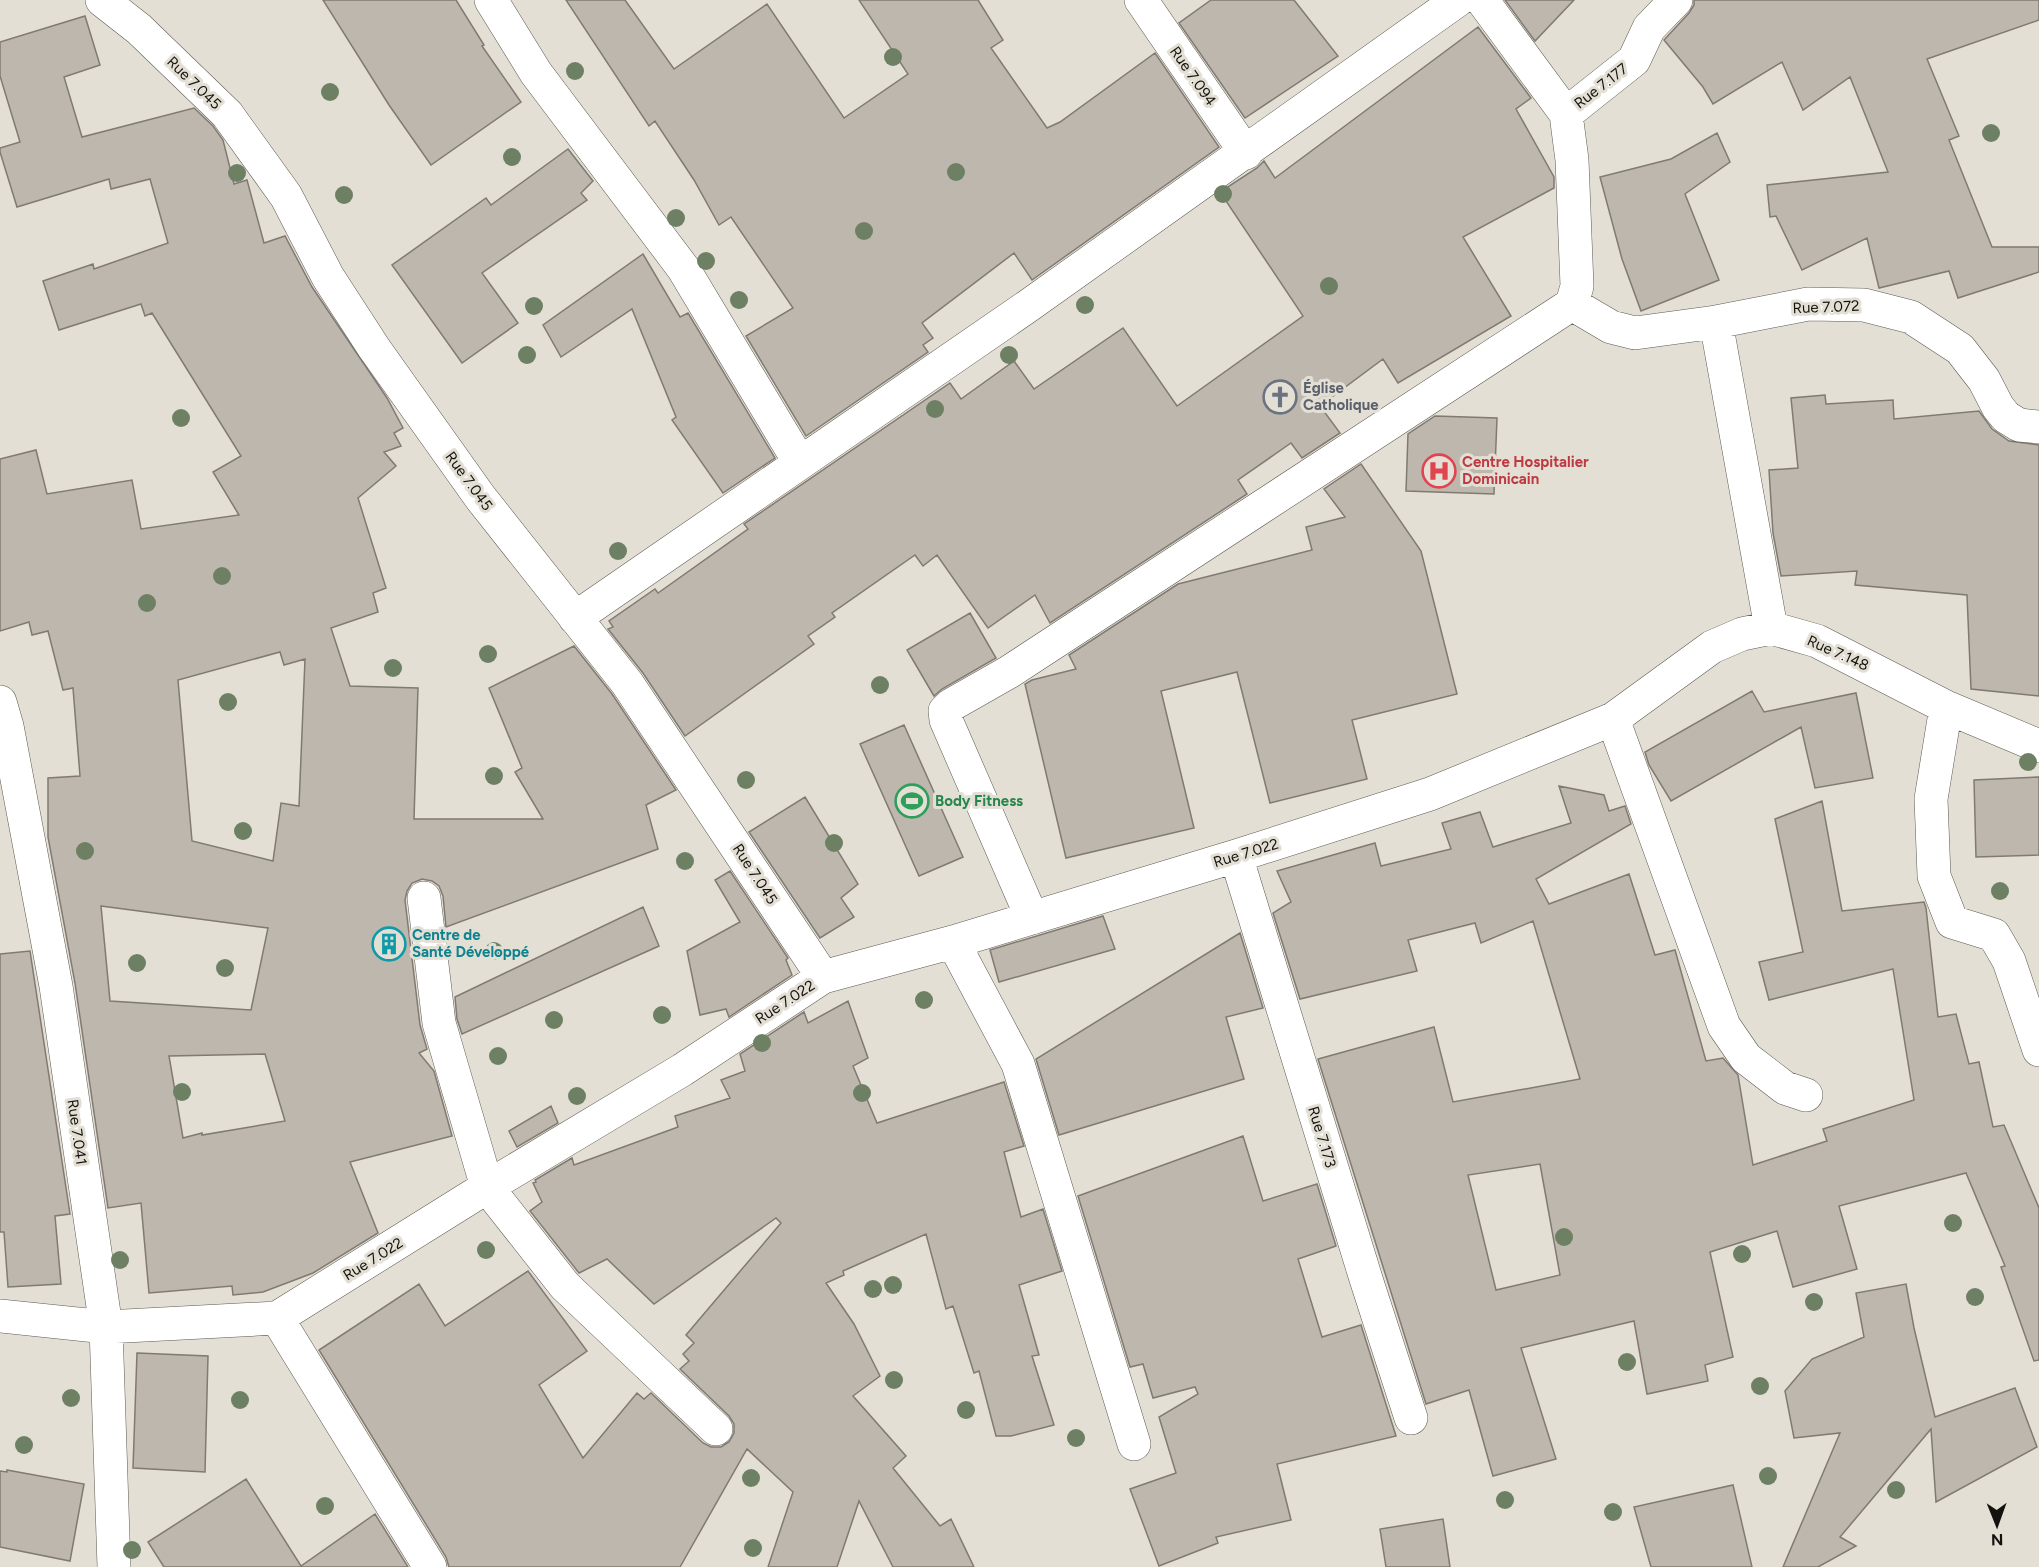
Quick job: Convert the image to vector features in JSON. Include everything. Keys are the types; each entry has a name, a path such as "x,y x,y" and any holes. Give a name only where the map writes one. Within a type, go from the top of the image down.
{"street":[{"name":"Rue 7.045","path":"102,0 139,29 227,114 286,196 328,277 374,348 480,497 627,683 823,977"},
{"path":"491,0 536,73 683,268 800,463"},
{"name":"Rue 7.094","path":"1141,0 1246,153"},
{"path":"575,618 1028,306 1458,0"},
{"path":"1032,918 946,720 945,711 951,705 1009,672 1572,304 1577,286 1572,160 1566,114 1482,0"},
{"name":"Rue 7.177","path":"1566,114 1634,60 1649,28 1676,0"},
{"name":"Rue 7.072","path":"1572,304 1611,327 1635,333 1716,322 1808,304 1864,304 1911,317 1960,349 1984,380 2006,417 2019,425 2039,427"},
{"path":"1716,322 1771,628"},
{"name":"Rue 7.148","path":"1612,719 1712,647 1742,634 1771,628 1817,641 1946,707 2039,746"},
{"name":"Rue 7.041","path":"0,702 7,726 56,986 106,1327 114,1567"},
{"path":"1946,707 1931,799 1935,876 1952,922 1994,935 2009,961 2039,1050"},
{"path":"1612,719 1724,1026 1746,1058 1785,1088 1806,1095"},
{"name":"Rue 7.022","path":"0,1316 106,1327 277,1318 487,1187 682,1070 823,977 953,942 1430,794 1612,719"},
{"name":"Rue 7.173","path":"1236,856 1362,1268 1411,1418"},
{"path":"424,898 439,1023 487,1187 565,1286 716,1429"},
{"path":"953,942 1018,1064 1134,1444"},
{"path":"277,1318 430,1567"}],"building":[{"path":"323,0 456,0 484,45 482,46 521,102 431,165 389,105"},
{"path":"566,0 625,0 674,69 767,4 844,118 908,74 859,0 978,0 1003,40 991,48 1047,128 1060,122 1155,53 1219,147 1032,280 1014,253 922,323 933,338 923,345 928,352 806,436 746,336 793,308 731,217 719,225 694,180 655,121 649,126"},
{"path":"1211,0 1294,0 1338,56 1245,118 1179,23"},
{"path":"1505,0 1574,0 1535,41"},
{"path":"1694,0 2039,0 2039,20 1927,59 1959,136 1949,140 1992,247 2039,247 2039,272 1958,298 1949,271 1879,288 1867,238 1802,270 1776,216 1770,217 1767,185 1888,172 1850,77 1803,110 1782,62 1713,104 1703,87 1664,40 1689,13"},
{"path":"85,16 100,65 64,77 82,137 194,108 213,126 223,140 234,184 247,180 264,243 285,236 312,287 387,398 403,428 394,433 401,446 384,452 396,466 358,498 386,588 373,593 378,612 331,628 350,686 418,688 414,819 543,819 515,772 522,768 489,688 574,646 612,694 676,790 646,805 658,849 446,927 443,896 439,886 432,881 422,879 412,883 405,900 420,1025 427,1049 419,1053 434,1071 452,1136 350,1162 378,1233 313,1273 263,1292 233,1295 232,1286 149,1293 141,1203 108,1208 75,983 48,837 48,778 80,776 73,688 63,690 48,631 32,635 29,622 0,631 0,459 36,450 47,494 132,480 141,529 239,515 213,472 241,456 152,313 145,316 141,304 59,330 43,281 93,264 94,269 168,243 150,179 111,189 109,179 17,207 0,152 0,148 20,142 0,76 0,42","holes":["280,652 284,665 305,659 299,806 281,803 273,861 192,841 178,680","101,906 268,928 251,1010 110,1001","265,1054 285,1121 202,1135 202,1133 183,1138 169,1056"]},
{"path":"1478,27 1531,98 1516,109 1554,177 1554,188 1463,237 1511,316 1398,383 1383,359 1320,406 1340,433 1302,458 1291,443 1238,480 1247,494 1050,623 1035,595 988,628 937,555 923,566 915,555 832,613 835,617 808,636 814,644 685,736 643,673 608,629 613,627 609,621 655,589 658,593 748,529 744,524 950,383 961,399 1014,361 1034,389 1123,328 1177,406 1303,316 1220,192 1264,161 1275,178"},
{"path":"1717,133 1730,162 1685,194 1719,280 1641,311 1622,259 1600,177 1671,159"},
{"path":"568,149 593,181 581,193 587,200 482,273 518,323 462,363 392,265 486,198 491,205"},
{"path":"643,254 680,317 688,313 775,458 723,493 672,420 676,417 632,309 561,357 543,325"},
{"path":"1825,395 1826,404 1893,400 1894,419 1979,411 1992,429 2009,441 2039,445 2039,696 1971,689 1967,595 1855,585 1857,571 1781,576 1773,533 1769,470 1798,468 1791,398"},
{"path":"1435,416 1497,418 1494,494 1406,491 1408,434"},
{"path":"1361,464 1421,551 1457,694 1352,720 1367,779 1270,803 1237,672 1161,691 1194,828 1066,858 1025,684 1032,680 1076,669 1069,655 1178,584 1312,550 1306,527 1345,517 1324,489"},
{"path":"970,613 996,658 934,696 907,650"},
{"path":"1752,691 1764,712 1856,693 1873,778 1815,788 1801,727 1671,801 1649,765 1645,752"},
{"name":"Body Fitness","path":"904,725 963,857 919,876 860,744"},
{"path":"2039,777 2039,855 1976,857 1974,780"},
{"path":"1559,786 1604,795 1609,811 1625,806 1631,824 1536,879 1549,904 1629,874 1655,955 1675,950 1706,1061 1723,1058 1738,1075 1753,1165 1827,1141 1823,1129 1914,1100 1893,969 1769,1000 1759,962 1803,952 1775,819 1822,801 1842,911 1924,902 1938,1017 1956,1014 1969,1064 1979,1062 1993,1127 2004,1125 2039,1208 2039,1360 2034,1361 2001,1267 2005,1266 1966,1173 1839,1206 1857,1269 1793,1287 1777,1231 1710,1252 1733,1357 1705,1365 1708,1381 1647,1394 1634,1321 1521,1348 1556,1459 1493,1476 1469,1390 1426,1404 1318,1059 1434,1027 1453,1102 1580,1079 1533,921 1481,943 1475,923 1408,940 1417,971 1300,999 1273,913 1291,902 1277,871 1375,843 1381,866 1451,849 1442,823 1480,812 1493,847 1571,823","holes":["1540,1164 1560,1275 1496,1290 1468,1175"]},
{"path":"805,797 858,884 841,898 854,917 820,938 749,832"},
{"path":"730,871 788,958 786,960 792,975 729,1017 726,1009 700,1015 687,951 740,922 715,880"},
{"path":"643,907 659,946 462,1034 457,1019 455,997"},
{"path":"1103,916 1115,949 999,982 990,950"},
{"path":"1240,933 1263,1008 1226,1017 1244,1079 1059,1135 1036,1059"},
{"path":"30,951 70,1214 55,1216 61,1284 8,1287 4,1232 0,1232 0,954"},
{"path":"848,1001 868,1058 853,1066 877,1123 1004,1082 1024,1146 1004,1152 1021,1217 1043,1209 1062,1271 1019,1285 1039,1355 1032,1356 1054,1425 1011,1436 996,1436 979,1371 974,1373 953,1306 946,1309 926,1234 843,1271 844,1275 826,1283 854,1324 880,1376 853,1396 906,1456 893,1468 940,1526 951,1519 974,1567 893,1567 859,1501 837,1567 768,1567 793,1492 747,1449 680,1567 449,1567 446,1557 319,1350 419,1284 445,1326 528,1271 587,1351 539,1385 583,1458 637,1393 644,1399 651,1393 703,1443 711,1447 721,1447 729,1442 734,1433 734,1424 729,1416 680,1369 689,1361 683,1354 694,1343 686,1335 781,1223 776,1218 654,1304 607,1259 579,1273 530,1211 542,1202 533,1183 572,1158 574,1165 678,1127 675,1116 730,1098 721,1080 745,1071 740,1054 804,1012 808,1023"},
{"path":"551,1106 558,1123 517,1147 509,1131"},
{"path":"1243,1136 1263,1201 1317,1184 1336,1246 1298,1259 1322,1337 1361,1325 1396,1436 1277,1464 1291,1520 1216,1537 1218,1543 1159,1566 1130,1489 1176,1473 1159,1417 1198,1394 1195,1387 1153,1398 1143,1364 1130,1367 1078,1196"},
{"path":"1906,1284 1935,1417 2015,1388 2037,1447 1936,1502 1931,1429 1840,1537 1856,1546 1818,1567 1783,1567 1840,1433 1794,1438 1785,1391 1812,1359 1864,1337 1856,1293"},
{"path":"137,1353 208,1356 205,1472 133,1468"},
{"path":"7,1470 84,1484 70,1561 0,1547 0,1471 7,1472"},
{"path":"246,1479 301,1566 375,1514 408,1567 164,1567 148,1542"},
{"path":"1733,1485 1752,1567 1651,1567 1634,1507"},
{"path":"1443,1519 1450,1567 1386,1567 1380,1529"}],"place":[{"name":"Église Catholique","path":"1280,397"},
{"name":"Centre Hospitalier Dominicain","path":"1439,471"},
{"name":"Body Fitness","path":"912,801"},
{"name":"Centre de Santé Développé","path":"389,944"}]}
